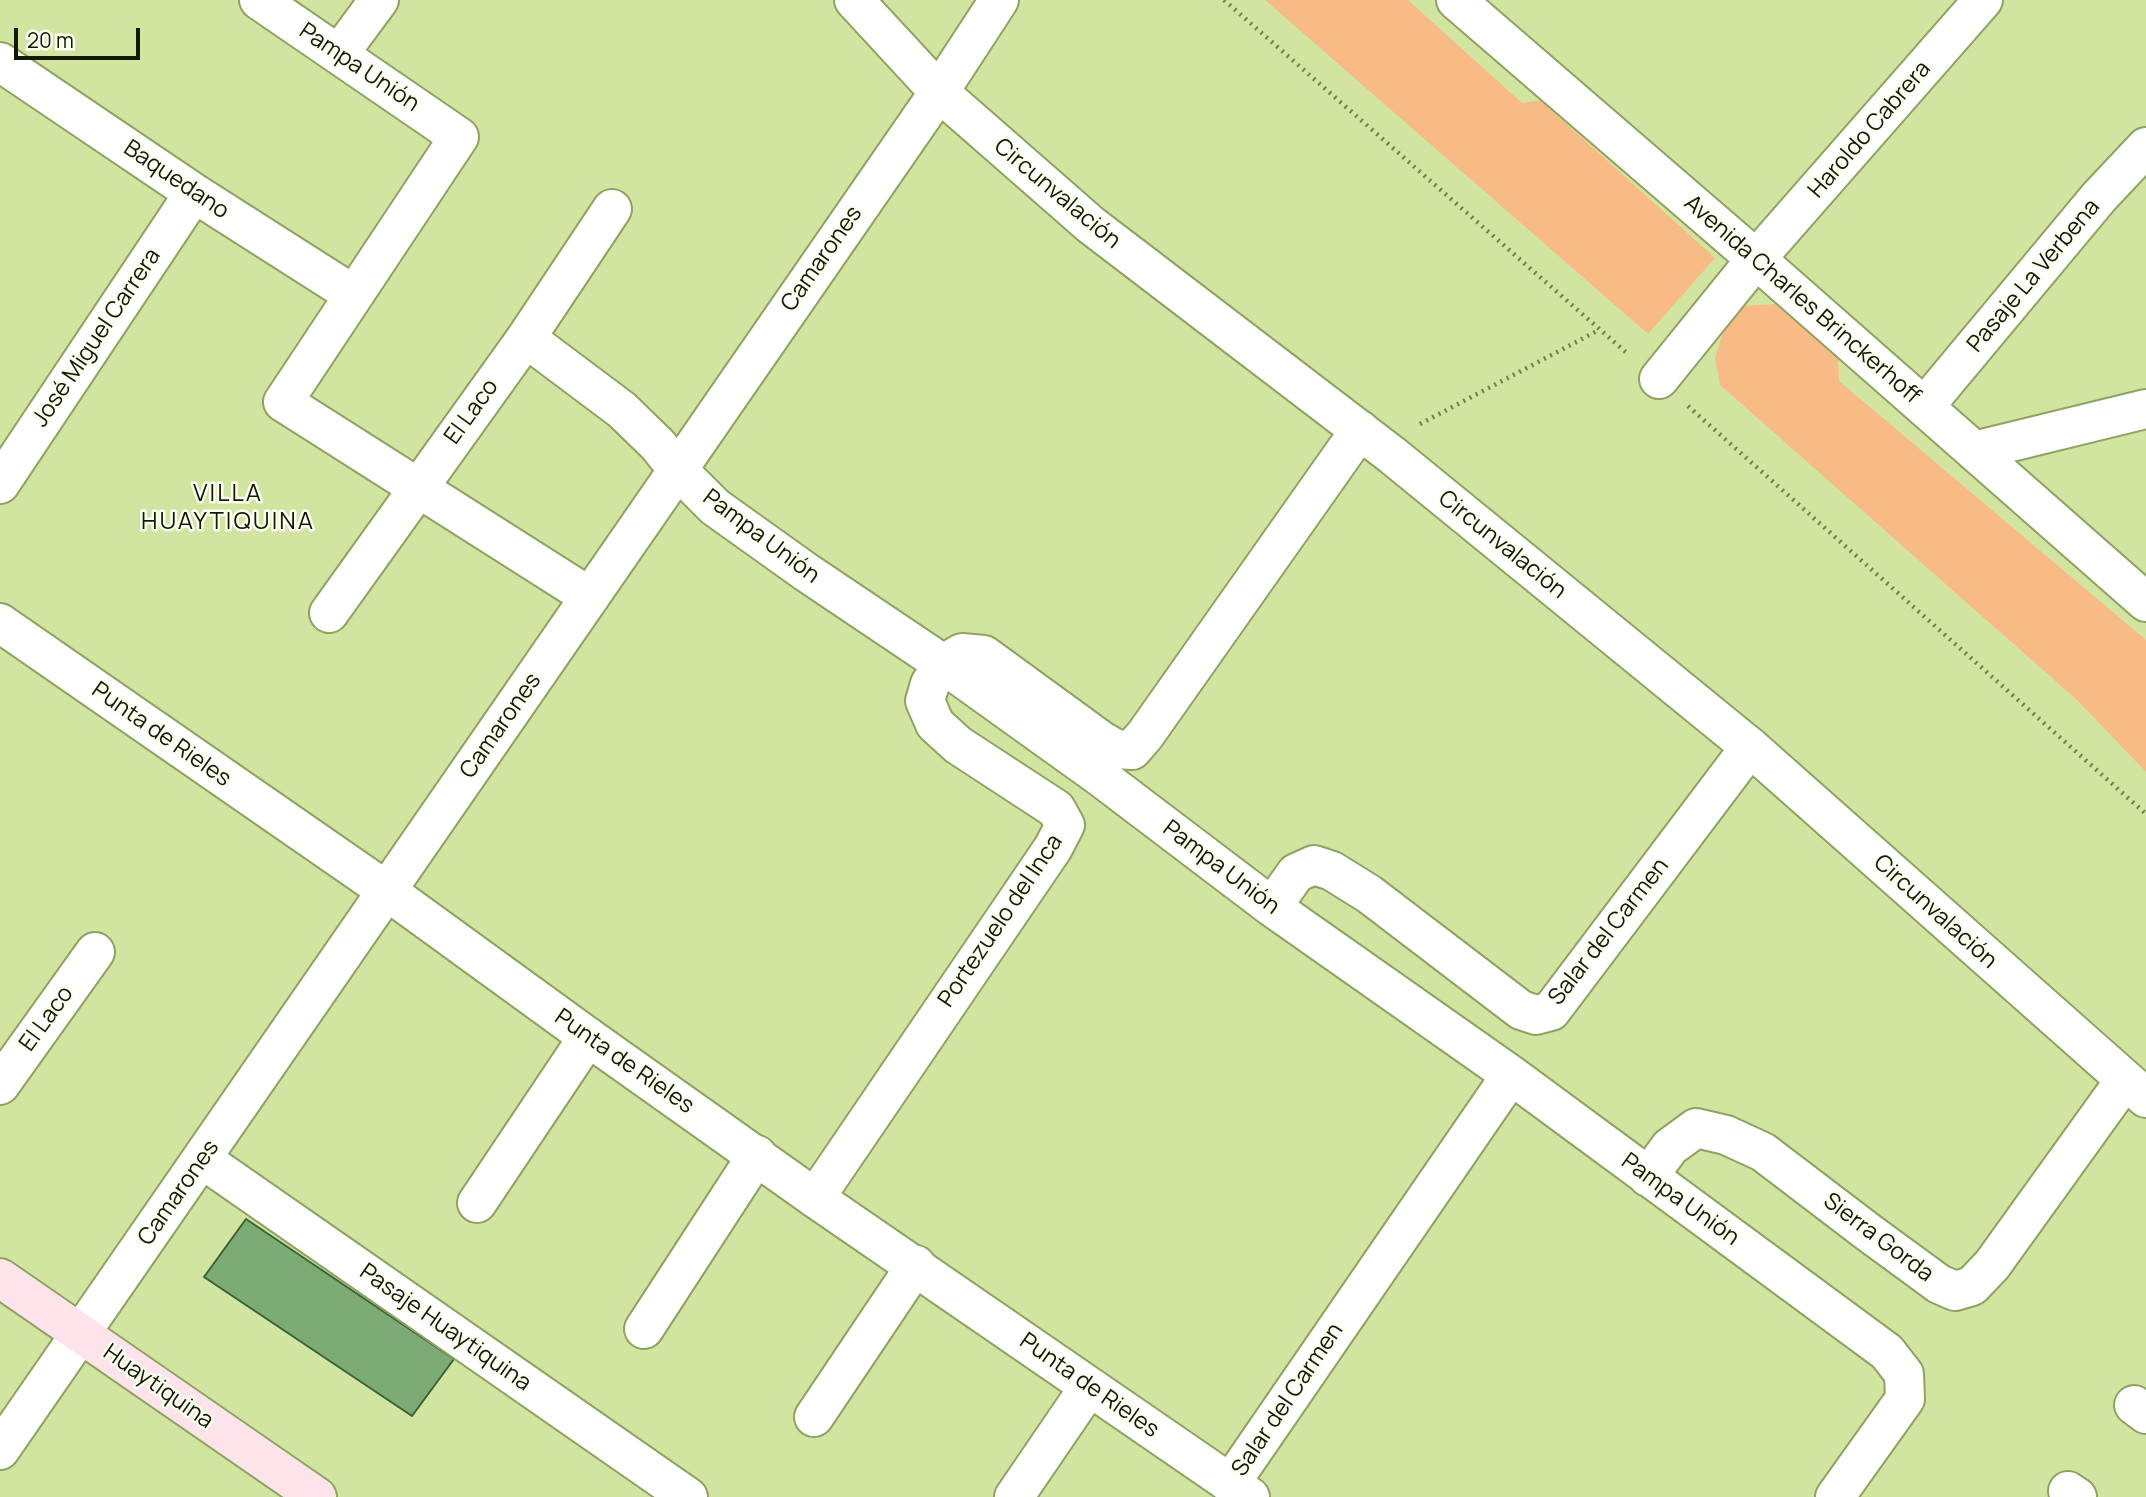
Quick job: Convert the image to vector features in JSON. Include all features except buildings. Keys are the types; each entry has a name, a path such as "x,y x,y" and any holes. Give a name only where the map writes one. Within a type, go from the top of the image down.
{"main road":[{"name":"Huaytiquina","path":"0,1278 317,1497"}],"street":[{"name":"Pampa Unión","path":"259,0 459,137 354,295"},
{"path":"339,54 379,0"},
{"name":"Circunvalación","path":"853,0 939,92 1091,225 1360,429 1750,747 2135,1089"},
{"name":"Camarones","path":"0,1451 939,92 999,0"},
{"name":"Avenida Charles Brinckerhoff","path":"1456,0 1756,259 2146,603"},
{"name":"Haroldo Cabrera","path":"1659,379 1756,259 1983,0"},
{"name":"Baquedano","path":"0,62 194,193 354,295"},
{"name":"Pasaje La Verbena","path":"1924,407 2099,197 2146,147"},
{"path":"2099,197 2146,186"},
{"name":"José Miguel Carrera","path":"0,484 194,193"},
{"name":"El Laco","path":"330,613 526,338 612,209"},
{"path":"354,295 283,402 590,597"},
{"name":"Pampa Unión","path":"526,338 622,410 715,508 943,664 1102,778 1272,907 1511,1075 1887,1352 1904,1374 1905,1399 1835,1497"},
{"path":"1974,451 2146,409"},
{"path":"943,664 962,653 984,655 1102,741 1116,749 1132,750 1145,736 1360,429"},
{"name":"Punta de Rieles","path":"0,623 387,891 816,1198 1240,1490"},
{"name":"Portezuelo del Inca","path":"816,1198 1053,848 1065,825 1056,809 958,745 936,723 925,701 930,684 943,664"},
{"name":"Salar del Carmen","path":"1272,907 1296,873 1314,866 1332,871 1369,894 1521,1010 1536,1015 1550,1011 1750,747"},
{"name":"El Laco","path":"0,1085 95,952"},
{"path":"477,1203 588,1037"},
{"name":"Salar del Carmen","path":"1240,1490 1511,1075"},
{"name":"Sierra Gorda","path":"1648,1177 1670,1147 1696,1128 1726,1135 1763,1152 1868,1232 1940,1284 1955,1291 1972,1286 1993,1265 2135,1089"},
{"path":"644,1329 757,1155"},
{"name":"Pasaje Huaytiquina","path":"202,1159 688,1497"},
{"path":"814,1417 916,1265"},
{"path":"1014,1497 1089,1387"}],"path":[{"path":"1392,455 1415,427 1599,330"}],"shaded area":[{"path":"1265,0 1408,0 1522,103 1540,100 1715,258 1648,334"},
{"path":"1775,304 1838,357 1839,381 2146,640 2146,772 2077,700 1720,385 1715,358 1722,335 1744,306"}],"district":[{"name":"VILLA HUAYTIQUINA","path":"228,508"}]}
